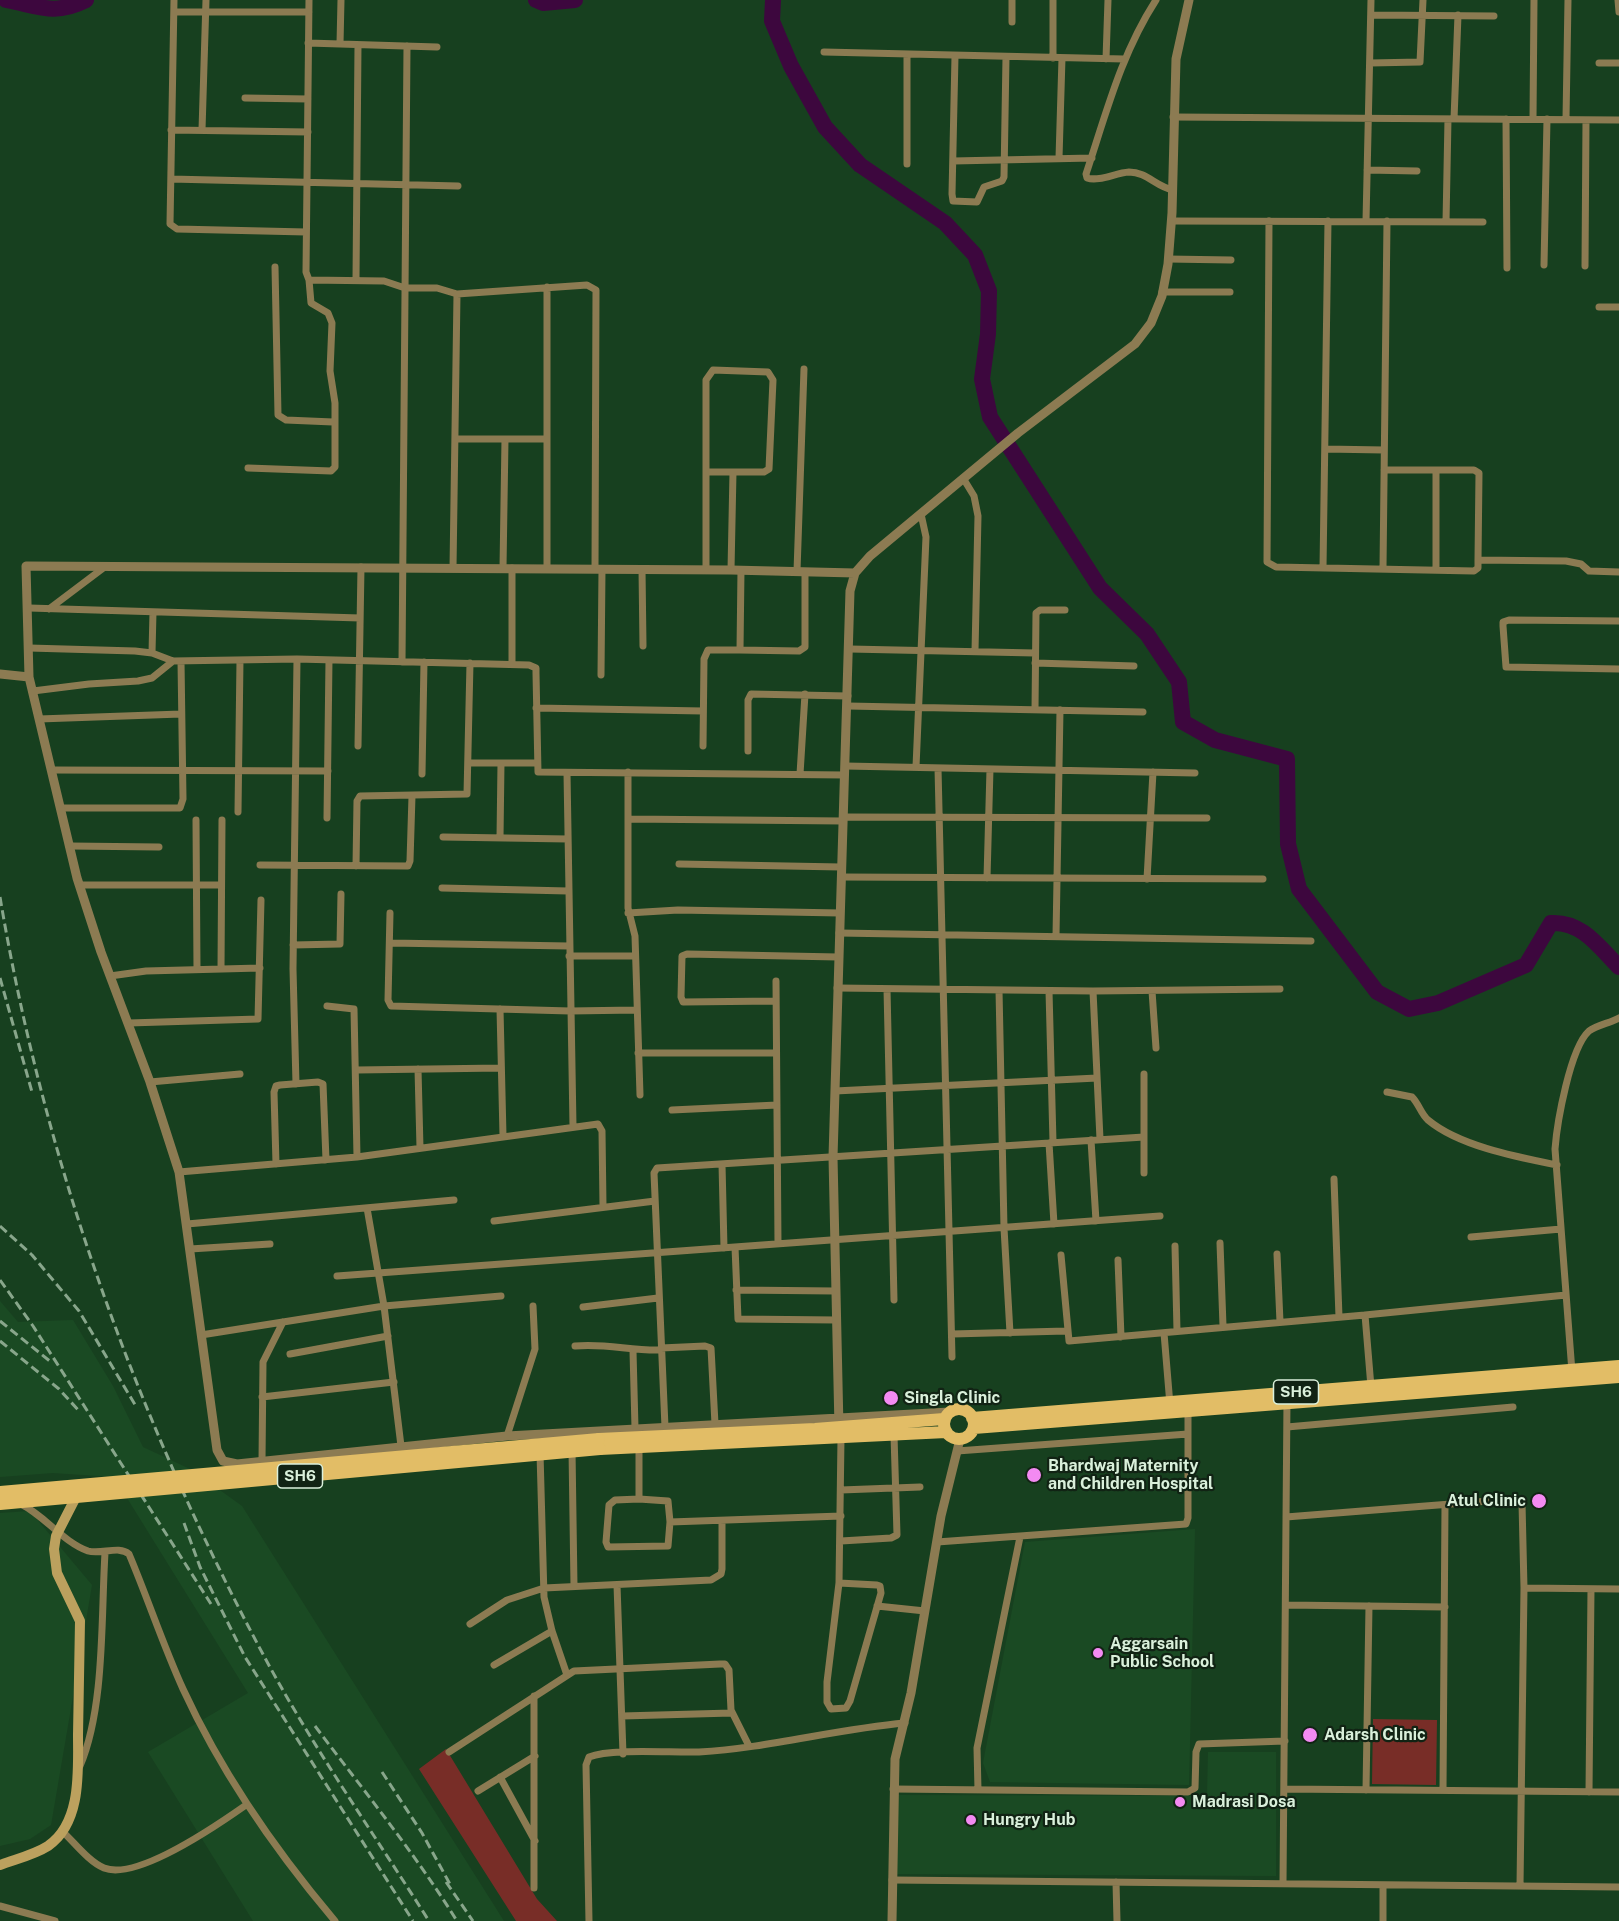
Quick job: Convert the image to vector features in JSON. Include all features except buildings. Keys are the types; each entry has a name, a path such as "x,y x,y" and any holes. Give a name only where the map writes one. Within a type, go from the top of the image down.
{"main road":[{"name":"SH6","path":"0,1504 600,1444 639,1448 947,1416 960,1410 973,1423 1572,1375 1619,1366"},
{"name":"SH6","path":"1572,1375 1619,1377"},
{"name":"SH6","path":"1170,1407 1188,1411 1287,1398"},
{"path":"946,1432 947,1416"},
{"path":"959,1445 971,1434 973,1423"},
{"name":"SH6","path":"0,1492 600,1444 839,1428 894,1435 946,1432 959,1445"},
{"path":"0,1865 37,1852 51,1844 62,1831 74,1803 78,1771 80,1621 57,1573 54,1548 56,1536 76,1497"}],"street":[{"path":"174,0 170,219 175,228 306,232"},
{"path":"202,130 206,0"},
{"path":"248,468 333,470 335,403 330,370 332,323 328,313 311,303 306,272 309,0"},
{"path":"340,44 341,0"},
{"path":"1012,0 1012,22"},
{"path":"1053,0 1053,58"},
{"path":"1107,59 1108,0"},
{"path":"1156,0 1138,29 1124,59 1086,174 1089,179 1131,172 1173,190"},
{"path":"839,1583 880,1586 877,1606 850,1701 846,1708 831,1709 827,1702 826,1682 839,1583 841,1541 833,1157 850,591 855,573 870,556 1018,433 1135,344 1151,323 1162,292 1168,259 1172,221 1176,59 1189,0"},
{"path":"1366,221 1371,0"},
{"path":"1370,63 1419,63 1423,0"},
{"path":"1533,119 1534,0"},
{"path":"1566,120 1568,0"},
{"path":"1618,0 1619,12"},
{"path":"174,12 309,12"},
{"path":"1371,15 1494,16"},
{"path":"1446,222 1458,15"},
{"path":"308,43 437,47"},
{"path":"356,279 358,45"},
{"path":"402,662 407,46"},
{"path":"824,52 1124,59"},
{"path":"907,55 907,164"},
{"path":"955,56 953,201 974,203 979,201 987,184 1002,181 1006,57"},
{"path":"1059,158 1062,58"},
{"path":"1599,63 1619,63"},
{"path":"245,98 308,99"},
{"path":"1173,117 1619,120"},
{"path":"1506,119 1508,268"},
{"path":"1544,265 1547,119"},
{"path":"1585,266 1586,120"},
{"path":"171,130 308,132"},
{"path":"952,160 1092,158"},
{"path":"1368,170 1417,171"},
{"path":"171,179 458,186"},
{"path":"1172,221 1483,222"},
{"path":"1269,221 1267,562 1276,567 1473,571 1478,568 1479,472 1384,471"},
{"path":"1323,568 1328,221"},
{"path":"1383,568 1387,221"},
{"path":"1168,259 1231,260"},
{"path":"275,267 278,415 286,420 333,422"},
{"path":"309,280 384,281 405,288 437,288 457,294 547,286 587,285 596,290 601,675"},
{"path":"547,286 547,568"},
{"path":"1162,292 1230,292"},
{"path":"453,568 457,294"},
{"path":"1599,307 1619,307"},
{"path":"703,746 705,654 712,650 799,651 805,647 801,572 804,369"},
{"path":"706,472 764,472 769,469 773,380 768,372 714,370 707,376 706,472 706,570"},
{"path":"456,439 547,439"},
{"path":"505,439 507,568 512,664"},
{"path":"1324,449 1384,450"},
{"path":"1436,470 1436,569"},
{"path":"731,570 733,472"},
{"path":"963,478 974,496 978,516 975,651"},
{"path":"916,767 926,537 921,514"},
{"path":"1478,560 1566,561 1581,564 1589,571 1619,572"},
{"path":"839,1428 715,1424 507,1436 228,1464 219,1456 179,1172 150,1082 79,885 29,677 29,608 26,566 547,568 855,573"},
{"path":"49,609 106,566"},
{"path":"358,746 361,567"},
{"path":"642,569 643,646"},
{"path":"740,650 741,570"},
{"path":"29,608 360,618"},
{"path":"1035,710 1036,613 1040,610 1065,610"},
{"path":"152,653 153,612"},
{"path":"1619,621 1509,620 1503,622 1506,667 1619,669"},
{"path":"29,648 152,653 177,661 297,659 512,664 536,668 536,763 538,772 800,774 916,767 1196,773"},
{"path":"850,649 1035,653"},
{"path":"296,1084 293,945 297,659"},
{"path":"238,812 240,660"},
{"path":"327,818 329,660"},
{"path":"33,691 138,681 152,678 177,661"},
{"path":"61,808 180,807 183,799 177,661"},
{"path":"422,774 424,662"},
{"path":"356,866 358,798 363,795 465,795 470,663"},
{"path":"1035,663 1134,666"},
{"path":"0,674 29,677"},
{"path":"748,751 748,696 754,693 805,694 848,701 920,707 1143,712"},
{"path":"800,774 805,694"},
{"path":"536,708 703,711"},
{"path":"1056,936 1057,770 1060,710"},
{"path":"39,719 181,714"},
{"path":"468,763 536,763"},
{"path":"500,838 501,763"},
{"path":"938,768 952,1357"},
{"path":"987,878 990,769"},
{"path":"53,770 328,771"},
{"path":"628,772 628,913 634,929 640,1095"},
{"path":"1147,879 1153,772"},
{"path":"567,773 573,1126"},
{"path":"260,865 405,867 410,865 412,796"},
{"path":"628,819 1207,818"},
{"path":"196,820 197,969"},
{"path":"221,969 222,820"},
{"path":"443,837 568,839"},
{"path":"70,846 159,847"},
{"path":"679,864 842,867"},
{"path":"841,877 1263,879"},
{"path":"79,885 221,885"},
{"path":"442,888 568,891"},
{"path":"293,945 340,944 341,894"},
{"path":"129,1023 258,1019 261,900"},
{"path":"628,913 678,909 840,913"},
{"path":"390,913 388,1000 391,1006 500,1010 636,1010"},
{"path":"839,933 1311,941"},
{"path":"390,943 569,946"},
{"path":"776,1001 683,1002 681,997 682,956 687,954 838,957"},
{"path":"569,956 635,956"},
{"path":"110,976 146,971 260,968"},
{"path":"776,981 778,1244"},
{"path":"837,988 1094,992 1280,989"},
{"path":"887,989 894,1300"},
{"path":"999,990 1004,1228 1010,1333"},
{"path":"1049,991 1054,1224"},
{"path":"1152,991 1156,1048"},
{"path":"1094,992 1100,1139"},
{"path":"327,1006 354,1009 357,1157"},
{"path":"500,1010 503,1136"},
{"path":"1572,1375 1555,1149 1559,1111 1578,1049 1588,1032 1619,1018"},
{"path":"638,1053 776,1053"},
{"path":"357,1070 501,1068"},
{"path":"418,1069 420,1148"},
{"path":"150,1082 240,1074"},
{"path":"1144,1074 1144,1173"},
{"path":"835,1091 1098,1078"},
{"path":"276,1164 274,1088 280,1085 318,1082 323,1084 326,1160"},
{"path":"1387,1092 1412,1097 1429,1120 1449,1132 1497,1151 1557,1165"},
{"path":"672,1110 777,1105"},
{"path":"179,1172 357,1157 595,1124 601,1126 603,1206"},
{"path":"665,1427 656,1253 654,1173 657,1168 1144,1137"},
{"path":"1091,1140 1096,1221"},
{"path":"722,1164 724,1248"},
{"path":"1334,1179 1339,1317"},
{"path":"187,1224 454,1200"},
{"path":"494,1221 603,1206 655,1202"},
{"path":"367,1208 384,1306 401,1446"},
{"path":"337,1276 1160,1216"},
{"path":"1471,1237 1561,1229"},
{"path":"1220,1243 1223,1326"},
{"path":"190,1249 270,1244"},
{"path":"1175,1246 1178,1331"},
{"path":"735,1247 736,1317 740,1320 836,1320"},
{"path":"1277,1254 1280,1322"},
{"path":"1061,1255 1067,1339 1072,1342 1566,1295"},
{"path":"1118,1260 1121,1337"},
{"path":"736,1290 836,1291"},
{"path":"201,1335 384,1306 501,1296"},
{"path":"583,1307 658,1298"},
{"path":"507,1436 535,1349 533,1306"},
{"path":"1365,1315 1372,1391"},
{"path":"262,1461 264,1357 283,1322"},
{"path":"952,1334 1066,1331"},
{"path":"1164,1333 1170,1407"},
{"path":"290,1354 388,1336"},
{"path":"575,1346 601,1343 633,1351 705,1346 711,1348 715,1424"},
{"path":"633,1351 635,1428"},
{"path":"262,1397 394,1382"},
{"path":"1284,1884 1287,1398"},
{"path":"1287,1427 1513,1407"},
{"path":"937,1542 1186,1524 1188,1518 1188,1411"},
{"path":"572,1432 574,1586"},
{"path":"539,1434 544,1587 552,1631 567,1675"},
{"path":"892,1921 895,1759 905,1724 937,1542 959,1445 1188,1434"},
{"path":"841,1541 895,1537 898,1532 894,1435"},
{"path":"639,1448 639,1499"},
{"path":"841,1490 920,1487"},
{"path":"0,1492 40,1514 76,1544 92,1552 105,1553 121,1550 129,1554 184,1691 246,1805 335,1921"},
{"path":"639,1499 666,1499 670,1507 668,1546 608,1547 606,1542 609,1505 615,1500 639,1499"},
{"path":"1286,1517 1514,1499 1522,1503 1524,1588 1520,1886"},
{"path":"1443,1790 1445,1504"},
{"path":"670,1522 841,1516"},
{"path":"470,1624 507,1600 544,1587 617,1586 718,1578 722,1569 722,1521"},
{"path":"978,1790 977,1748 1020,1537"},
{"path":"78,1771 91,1730 97,1684 105,1553"},
{"path":"617,1586 623,1754"},
{"path":"1524,1588 1619,1589"},
{"path":"1589,1792 1591,1588"},
{"path":"1286,1605 1444,1607"},
{"path":"877,1606 925,1611"},
{"path":"1366,1790 1369,1606"},
{"path":"494,1665 552,1631"},
{"path":"449,1752 567,1675 580,1670 724,1664 729,1670 732,1713 749,1746"},
{"path":"534,1696 534,1888"},
{"path":"622,1716 732,1713"},
{"path":"589,1921 587,1759 594,1755 700,1752 855,1728 905,1724"},
{"path":"893,1789 1188,1792 1195,1788 1196,1752 1199,1744 1285,1741"},
{"path":"478,1791 535,1756"},
{"path":"500,1777 535,1842"},
{"path":"1284,1789 1619,1792"},
{"path":"62,1831 101,1867 111,1870 123,1869 170,1853 246,1805"},
{"path":"892,1880 1619,1887"},
{"path":"1116,1882 1117,1921"},
{"path":"1383,1885 1383,1921"},
{"path":"0,1906 55,1921"},
{"path":"19,1921 20,1912"}],"shaded area":[{"path":"0,1301 18,1322 73,1320 113,1386 143,1447 192,1470 242,1506 504,1921 253,1921 148,1752 248,1693 114,1477 53,1473 0,1477"},
{"path":"30,1511 92,1585 51,1825 30,1839 0,1846 0,1513"},
{"name":"Aggarsain Public School","path":"1195,1529 1189,1785 990,1782 983,1763 1025,1542"},
{"path":"1373,1719 1437,1720 1436,1785 1372,1784"},
{"path":"446,1749 537,1899 557,1921 516,1921 419,1769"},
{"path":"1208,1752 1276,1752 1276,1876 895,1874 896,1795 1207,1796"}],"waterway":[{"path":"6,0 55,9 65,8 86,0"},
{"path":"536,0 543,3 575,0"},
{"path":"773,0 772,21 791,66 825,127 860,165 945,223 975,255 989,291 988,334 982,379 990,417 1100,588 1147,634 1179,682 1183,722 1215,740 1287,759 1288,844 1299,889 1377,992 1409,1009 1438,1003 1526,965 1551,923 1562,923 1581,931 1619,967"}],"railway":[{"path":"0,897 19,997 42,1095 70,1193 101,1288 137,1383 176,1476 265,1658 324,1758 429,1921"},
{"path":"0,978 32,1092"},
{"path":"0,1226 32,1255 79,1311 137,1408"},
{"path":"0,1280 33,1326 211,1604"},
{"path":"0,1321 51,1362"},
{"path":"0,1341 59,1389 80,1412"},
{"path":"184,1523 200,1567 245,1657 413,1921"},
{"path":"315,1726 406,1846 457,1921"},
{"path":"382,1772 422,1833 451,1886"},
{"path":"446,1882 473,1921"}],"place":[{"name":"Singla Clinic","path":"891,1398"},
{"name":"Bhardwaj Maternity and Children Hospital","path":"1034,1475"},
{"name":"Atul Clinic","path":"1539,1501"},
{"name":"Aggarsain Public School","path":"1098,1653"},
{"name":"Adarsh Clinic","path":"1310,1735"},
{"name":"Madrasi Dosa","path":"1180,1802"},
{"name":"Hungry Hub","path":"971,1820"}]}
